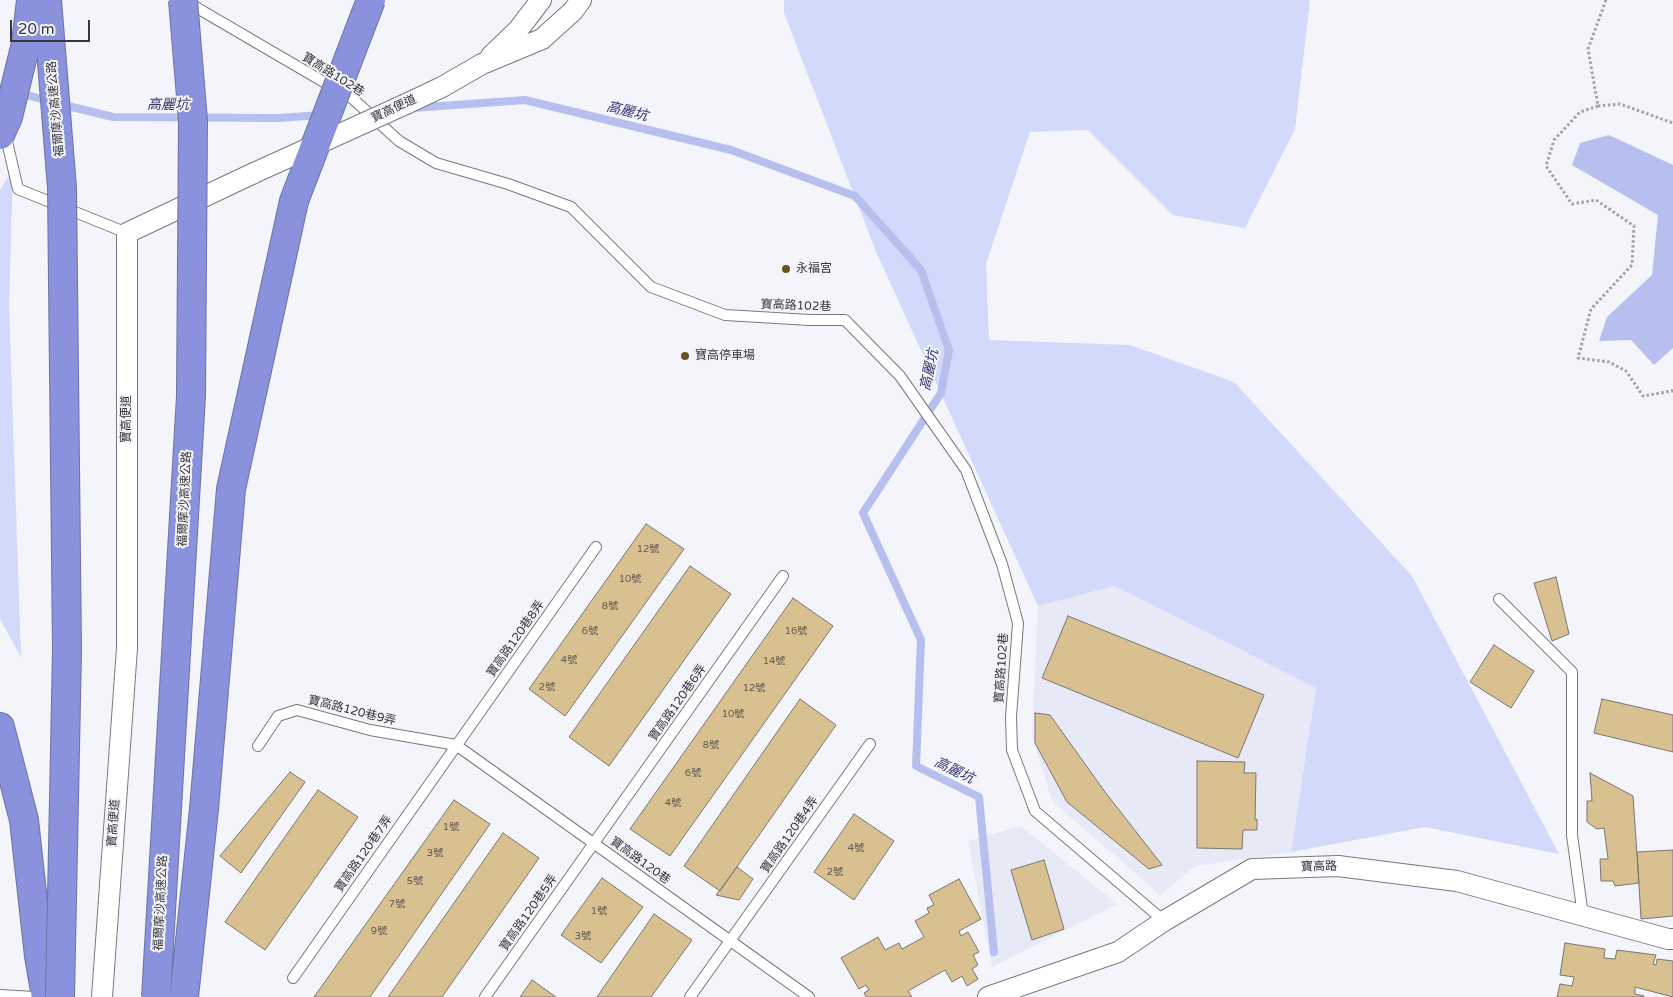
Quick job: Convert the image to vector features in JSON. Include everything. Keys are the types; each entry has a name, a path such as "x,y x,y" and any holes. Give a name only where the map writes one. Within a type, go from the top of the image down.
{"highway":[{"path":"0,134 8,116 26,43 31,0"},
{"name":"福爾摩沙高速公路","path":"47,0 62,188 67,650 60,997"},
{"name":"福爾摩沙高速公路","path":"156,997 191,396 193,121 183,0"},
{"path":"184,997 204,809 231,489 294,201 371,0"},
{"path":"0,727 24,820 39,956 46,997"}],"street":[{"name":"寶高便道","path":"482,64 518,30 541,0"},
{"name":"寶高便道","path":"102,997 127,648 127,233 406,104 482,64 542,39 573,11 580,0"},
{"name":"寶高路","path":"988,997 1118,952 1164,921 1252,869 1338,866 1457,881 1673,939"}],"lane":[{"name":"寶高路102巷","path":"183,0 353,99 399,141 436,163 508,184 571,207 651,287 725,315 845,320 900,376 966,470 1002,564 1018,623 1011,716 1012,750 1034,811 1164,921"},
{"path":"0,110 18,188 127,233"},
{"name":"寶高路120巷8弄","path":"456,745 596,547"},
{"name":"寶高路120巷6弄","path":"594,844 783,576"},
{"path":"1499,600 1572,672 1572,834 1583,916"},
{"name":"寶高路120巷9弄","path":"258,746 278,716 297,710 370,730 456,745"},
{"name":"寶高路120巷4弄","path":"690,997 870,744"},
{"name":"寶高路120巷","path":"456,745 809,997"},
{"name":"寶高路120巷7弄","path":"293,978 456,745"},
{"name":"寶高路120巷5弄","path":"485,997 594,844"},
{"path":"0,995 34,997"}],"path":[{"path":"1598,106 1588,49 1606,0"},
{"path":"1673,123 1620,104 1598,106 1580,112 1554,140 1546,166 1572,204 1596,200 1634,226 1632,265 1591,309 1578,358 1609,362 1626,371 1644,396 1672,391 1673,389"}],"shaded area":[{"path":"784,0 1310,0 1295,129 1245,228 1173,215 1088,130 1030,132 986,264 989,340 1130,345 1234,382 1412,576 1559,854 1425,827 1291,852 1316,688 1115,586 1038,606 877,254 784,13"},
{"path":"1609,135 1673,165 1673,348 1654,365 1631,340 1599,341 1607,317 1652,275 1658,215 1572,165 1580,143"},
{"path":"13,169 9,304 21,657 0,619 0,190"},
{"path":"1115,586 1316,688 1291,852 1196,866 1160,895 1052,801 1032,735 1038,606"},
{"path":"1021,826 1117,904 992,967 968,841"}],"building":[{"path":"646,524 684,549 565,716 529,689"},
{"path":"690,566 731,594 609,766 569,737"},
{"path":"1556,577 1569,634 1552,641 1534,583"},
{"path":"793,598 833,626 670,856 630,829"},
{"path":"1068,616 1264,695 1238,758 1042,678"},
{"path":"1494,645 1534,671 1511,708 1470,682"},
{"path":"800,699 836,725 720,891 684,866"},
{"path":"1602,699 1673,715 1673,752 1594,733"},
{"path":"1035,713 1050,715 1105,792 1162,865 1149,869 1067,802 1035,743"},
{"path":"1197,761 1245,762 1244,773 1256,773 1255,820 1257,819 1257,830 1243,830 1242,849 1197,848"},
{"path":"290,772 305,782 241,873 220,856"},
{"path":"1590,773 1633,796 1639,883 1615,886 1613,881 1601,881 1600,859 1608,859 1604,828 1597,829 1587,822 1587,801 1592,801"},
{"path":"318,790 358,817 265,950 225,922"},
{"path":"454,800 490,824 370,997 314,997"},
{"path":"854,814 894,841 854,900 814,872"},
{"path":"503,833 539,858 442,997 388,997"},
{"path":"1673,850 1673,916 1641,919 1637,852"},
{"path":"1044,860 1064,929 1032,940 1011,870"},
{"path":"737,867 753,879 739,900 716,895"},
{"path":"602,878 643,907 601,963 561,935"},
{"path":"959,879 981,919 959,931 961,936 968,932 979,952 973,955 978,965 972,969 978,979 967,986 962,976 952,982 945,970 908,991 912,997 866,997 864,993 869,990 866,985 859,989 841,958 878,937 885,950 899,943 902,949 924,937 915,921 929,913 927,908 934,905 929,895"},
{"path":"654,914 692,940 651,997 597,997"},
{"path":"1565,943 1605,949 1604,958 1615,959 1617,950 1656,955 1653,964 1656,965 1657,959 1673,961 1673,997 1635,987 1635,994 1644,997 1557,997 1560,984 1572,986 1574,977 1560,975"},
{"path":"532,980 556,997 520,997"}],"waterway":[{"name":"高麗坑","path":"0,88 49,101"},
{"name":"高麗坑","path":"413,108 525,100 731,150 855,196 921,270 949,350 941,393 863,513 921,640 916,766 979,797 994,952"},
{"name":"高麗坑","path":"60,104 113,117 278,118 322,115"}],"place":[{"name":"永福宮","path":"786,269"},
{"name":"寶高停車場","path":"685,356"}]}
